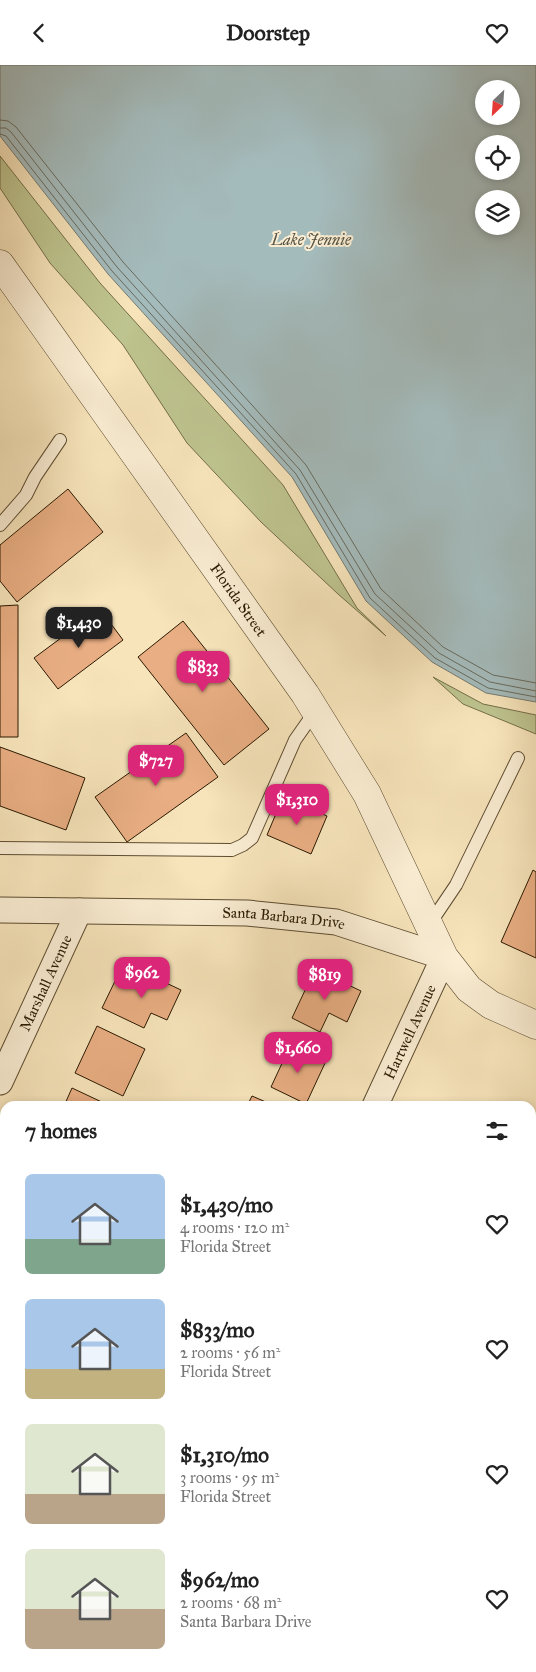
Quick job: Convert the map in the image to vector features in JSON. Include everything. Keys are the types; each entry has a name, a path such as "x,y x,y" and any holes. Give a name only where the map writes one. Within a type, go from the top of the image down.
{"street":[{"name":"Florida Street","path":"0,264 316,710 367,794 444,957"},
{"name":"Santa Barbara Drive","path":"0,910 247,913 336,922 444,957"},
{"name":"Marshall Avenue","path":"0,1082 79,911"},
{"path":"444,957 469,989 491,1005 536,1025"},
{"name":"Hartwell Avenue","path":"377,1101 444,957"}],"lane":[{"path":"0,525 26,495 35,477 60,440"},
{"path":"0,848 232,850 237,848 252,838 295,740 316,710"},
{"path":"429,925 456,885 518,759"}],"green space":[{"path":"0,156 100,283 283,485 357,608 386,636 261,522 187,443 123,345 50,263 0,188"},
{"path":"433,677 483,704 536,715 536,734 463,704"}],"water":[{"name":"Lake Jennie","path":"0,65 536,65 536,702 486,693 432,662 366,601 292,477 108,274 0,136"}],"building":[{"path":"68,489 103,532 17,602 0,581 0,545"},
{"path":"18,605 18,737 0,737 0,606"},
{"path":"100,609 123,640 58,689 34,658"},
{"path":"183,621 269,729 224,765 138,657"},
{"path":"186,733 218,777 127,842 95,797"},
{"path":"0,747 85,778 66,830 0,806"},
{"path":"283,797 327,816 311,854 267,835"},
{"path":"533,870 536,872 536,958 501,942"},
{"path":"315,969 361,991 347,1022 329,1013 320,1032 292,1018"},
{"path":"141,971 181,990 167,1020 151,1013 144,1028 102,1008 116,979 133,987"},
{"path":"97,1026 145,1049 123,1096 75,1073"},
{"path":"291,1044 326,1061 307,1101 300,1101 271,1087"},
{"path":"72,1088 100,1101 66,1101"},
{"path":"252,1096 264,1101 250,1101"}]}
